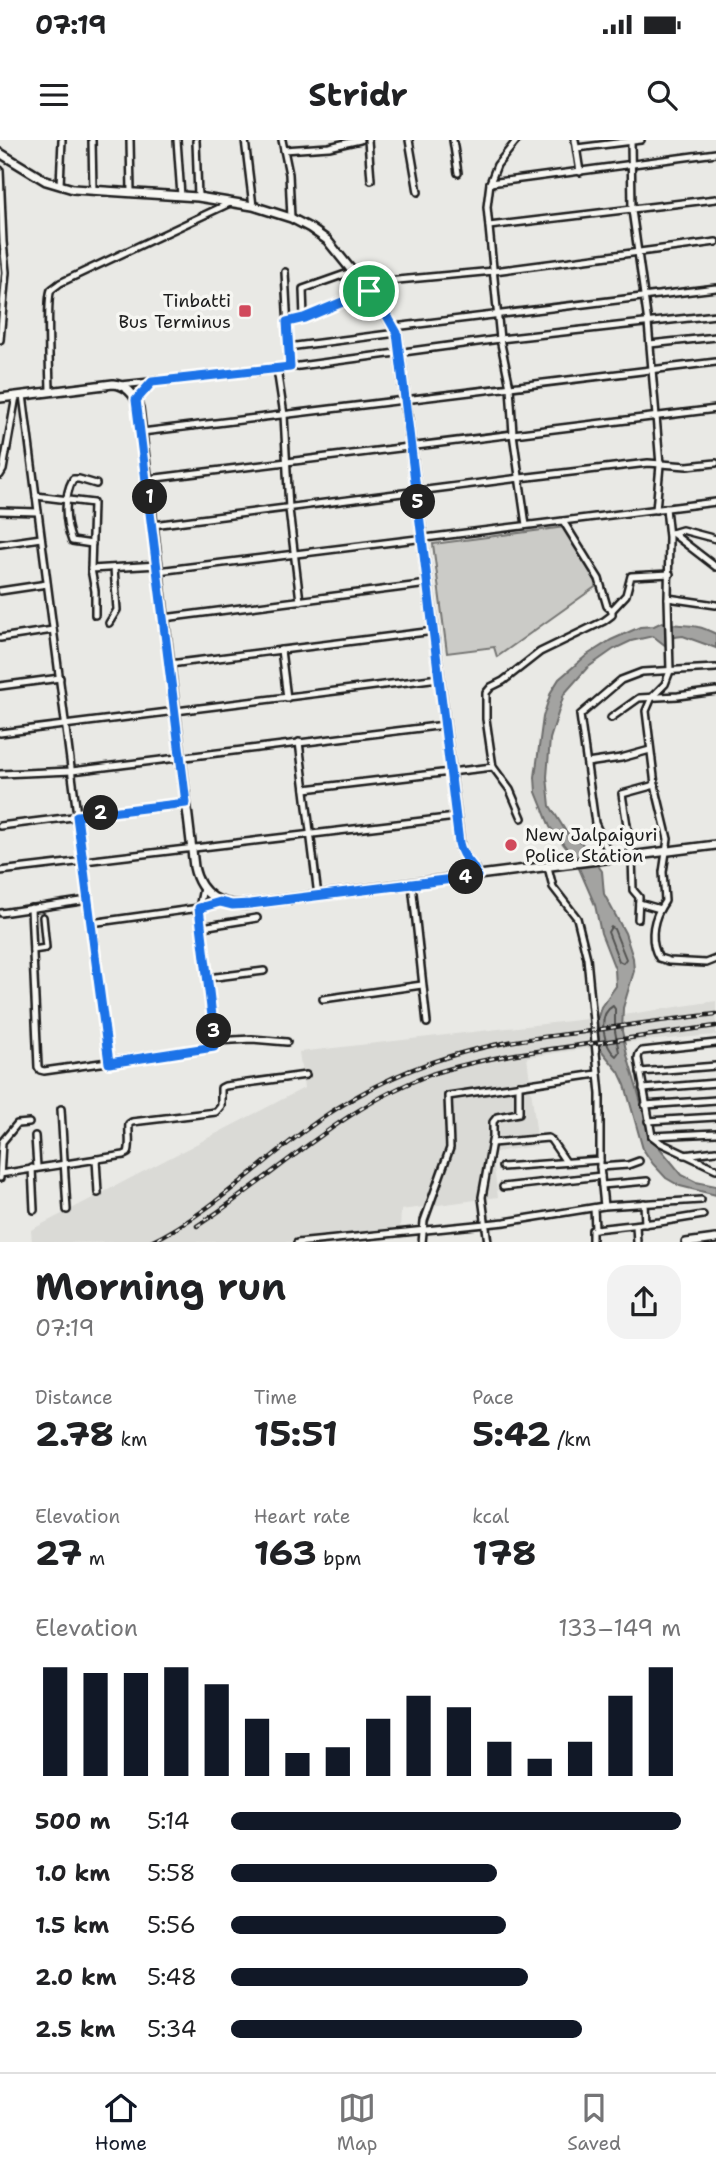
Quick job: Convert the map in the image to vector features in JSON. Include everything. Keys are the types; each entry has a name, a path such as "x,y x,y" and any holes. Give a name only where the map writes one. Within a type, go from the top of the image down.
{"main road":[{"path":"0,153 46,181 60,186 93,191 198,197 253,206 291,218 327,240 369,291 396,330 461,852 474,867 477,876"},
{"path":"0,398 113,384 121,385 131,392 136,400 148,479 195,872 210,896 220,902 243,905 715,846"},
{"path":"686,1242 716,1239"}],"street":[{"path":"60,186 62,140"},
{"path":"92,140 93,191"},
{"path":"131,140 131,193"},
{"path":"177,140 181,196"},
{"path":"245,140 253,206"},
{"path":"282,140 289,174 291,218"},
{"path":"284,150 360,140"},
{"path":"368,140 371,180"},
{"path":"409,140 418,192"},
{"path":"453,140 458,173"},
{"path":"517,140 497,165 487,207 500,339 510,387 513,434 526,525"},
{"path":"575,140 580,172"},
{"path":"578,148 641,140"},
{"path":"196,141 198,197"},
{"path":"631,141 632,210 648,323 660,465 656,510"},
{"path":"491,183 716,153"},
{"path":"0,170 1,242 6,272 0,340"},
{"path":"489,226 716,200"},
{"path":"50,392 50,303 53,288 232,202"},
{"path":"287,322 304,318 387,281 494,271 716,242"},
{"path":"285,272 290,367"},
{"path":"304,318 303,289 351,272"},
{"path":"288,348 498,313 716,288"},
{"path":"121,385 277,369 500,339 716,315"},
{"path":"650,344 716,337"},
{"path":"142,432 716,362"},
{"path":"277,369 284,415 289,509 300,601"},
{"path":"136,400 152,382"},
{"path":"0,475 20,396"},
{"path":"20,396 36,496 109,1063"},
{"path":"148,479 716,409"},
{"path":"153,525 648,463 687,467 716,463"},
{"path":"92,544 72,541 66,499 73,479 96,484"},
{"path":"36,496 93,503 91,569 95,615"},
{"path":"91,569 158,568 295,555 716,502"},
{"path":"666,508 671,535 668,598 670,671 665,684 652,697 646,711 655,785 668,839 663,872 665,901 654,923 653,943 659,958 669,961 706,963 716,959"},
{"path":"0,511 38,512"},
{"path":"563,521 599,579 607,606 612,610"},
{"path":"671,535 682,530 716,539"},
{"path":"671,535 716,567"},
{"path":"0,544 41,538"},
{"path":"109,623 117,610 114,568"},
{"path":"522,818 510,790 493,766 486,719 486,693 540,652 612,615 612,610 626,595 631,576 670,574"},
{"path":"0,591 47,584"},
{"path":"164,618 428,584"},
{"path":"668,598 716,605"},
{"path":"0,638 53,630"},
{"path":"170,664 434,631"},
{"path":"281,650 287,698"},
{"path":"609,859 596,823 580,715 621,680 642,672 716,668"},
{"path":"0,686 60,678"},
{"path":"0,733 439,678"},
{"path":"611,718 635,700 716,691"},
{"path":"0,774 72,771 445,725"},
{"path":"299,742 318,896"},
{"path":"587,763 650,750"},
{"path":"305,789 493,766"},
{"path":"638,919 638,894 633,890 632,856 622,794 655,785"},
{"path":"0,826 186,803"},
{"path":"0,871 456,817"},
{"path":"548,867 553,887 577,918 588,968 600,1103 600,1167 604,1206"},
{"path":"412,884 427,1023"},
{"path":"31,908 38,1067 40,1070 109,1063 214,1047 199,908 203,888"},
{"path":"1,913 88,900"},
{"path":"91,923 199,908 220,902"},
{"path":"639,903 660,909"},
{"path":"33,950 46,948 43,917"},
{"path":"202,927 257,918"},
{"path":"208,978 264,971"},
{"path":"323,999 422,985"},
{"path":"215,1041 287,1041"},
{"path":"716,1043 642,1051 638,1058 652,1136 684,1155 716,1169"},
{"path":"640,1072 716,1066"},
{"path":"422,1242 422,1229 450,1148 448,1096 597,1074"},
{"path":"29,1123 18,1124 3,1139 0,1176 128,1153 129,1124 132,1122 216,1112 222,1106 220,1092 225,1086 306,1075"},
{"path":"643,1089 716,1083"},
{"path":"488,1242 482,1196 494,1119 519,1113 519,1085"},
{"path":"645,1105 716,1100"},
{"path":"61,1109 67,1210"},
{"path":"648,1121 716,1117"},
{"path":"652,1136 716,1133"},
{"path":"34,1210 35,1136"},
{"path":"492,1143 548,1138 566,1162"},
{"path":"684,1155 716,1151"},
{"path":"96,1159 98,1193"},
{"path":"502,1167 600,1160"},
{"path":"600,1167 639,1161"},
{"path":"503,1186 601,1176"},
{"path":"602,1185 647,1181"},
{"path":"297,1242 486,1224 604,1206 701,1200"},
{"path":"644,1203 645,1224"},
{"path":"594,1208 596,1229"},
{"path":"592,1242 591,1233 596,1229 703,1215"},
{"path":"636,1225 637,1242"}],"shaded area":[{"path":"565,527 598,585 497,657 494,647 447,653 433,544"},
{"path":"716,1001 716,1035 632,1042 527,1057 538,1145 492,1153 498,1197 401,1210 400,1230 291,1242 32,1242 31,1230 304,1088 299,1052 630,1014"}],"water":[{"path":"662,622 698,627 712,632 716,634 716,648 683,636 674,637 666,646 653,636 631,641 614,649 587,668 564,694 550,739 547,777 550,806 565,830 581,842 602,871 604,894 625,933 633,958 634,971 623,1008 622,1031 654,1141 682,1175 696,1182 716,1186 716,1195 680,1186 666,1178 643,1149 625,1085 619,1072 601,1050 596,1024 601,1007 616,986 615,969 601,933 595,905 575,859 550,827 536,792 535,777 543,717 551,692 559,679 587,655 611,640 640,627 654,626"}],"railway":[{"path":"151,1242 223,1196 291,1141 339,1107 412,1070 451,1056 502,1043 716,1014"},
{"path":"197,1226 339,1123 369,1104 432,1074 516,1054 716,1026"}],"place":[{"name":"Tinbatti Bus Terminus","path":"245,311"},
{"name":"New Jalpaiguri Police Station","path":"511,845"}],"route":[{"path":"369,291 397,333 459,843 463,856 474,867 477,876 250,904 232,905 220,902 199,908 214,1047 109,1063 77,816 186,803 136,400 152,382 290,367 287,322 304,318 369,291"}]}
